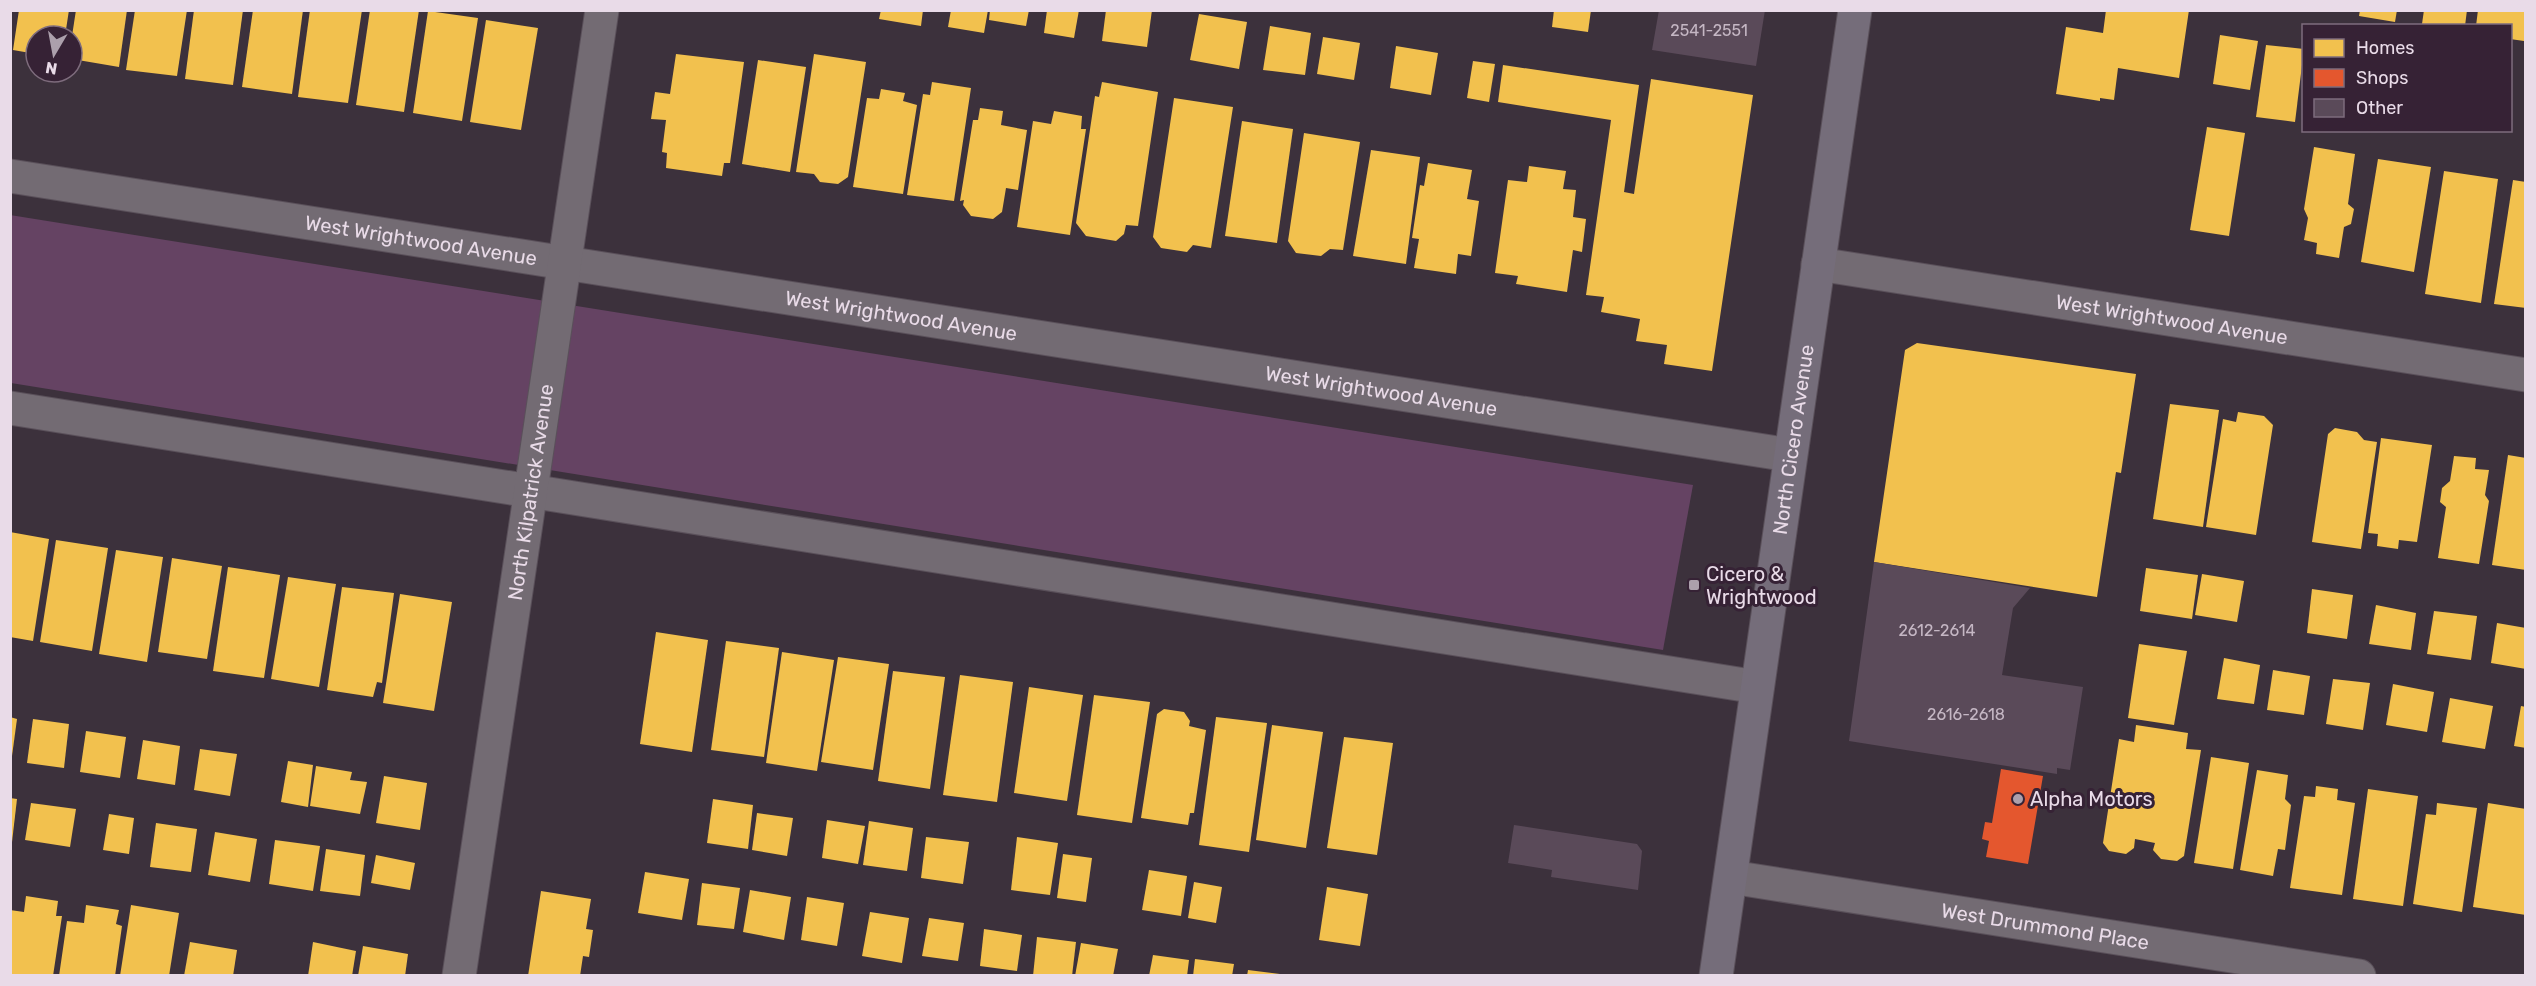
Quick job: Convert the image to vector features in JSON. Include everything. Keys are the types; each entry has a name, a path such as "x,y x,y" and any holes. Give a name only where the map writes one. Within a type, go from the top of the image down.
{"main road":[{"name":"North Cicero Avenue","path":"1716,975 1855,10"}],"street":[{"name":"North Kilpatrick Avenue","path":"459,975 602,10"},
{"name":"West Wrightwood Avenue","path":"10,176 1790,454"},
{"name":"West Wrightwood Avenue","path":"1818,264 2526,375"},
{"path":"10,408 1757,687"},
{"name":"West Drummond Place","path":"1731,877 2359,975"}],"shaded area":[{"path":"10,215 1693,485 1663,650 11,383"}],"building: Homes":[{"path":"19,10 69,10 67,24 24,24 24,52 13,50"},
{"path":"76,10 127,10 119,67 84,61 84,24 74,24"},
{"path":"135,10 187,10 177,76 126,70"},
{"path":"194,10 243,10 233,85 185,79"},
{"path":"253,10 303,10 292,94 242,87"},
{"path":"310,10 362,10 348,103 298,97"},
{"path":"370,10 419,10 404,112 356,105"},
{"path":"881,10 923,10 921,26 879,19"},
{"path":"951,10 988,10 984,33 948,27"},
{"path":"990,10 1029,10 1026,26 989,20"},
{"path":"1047,10 1079,10 1074,38 1044,33"},
{"path":"1106,10 1152,10 1147,47 1102,41"},
{"path":"1554,10 1591,10 1588,32 1552,27"},
{"path":"2106,10 2189,10 2179,78 2118,68 2114,100 2100,98 2100,101 2056,94 2066,27 2103,33"},
{"path":"2360,10 2397,10 2395,22 2359,16"},
{"path":"2424,10 2467,10 2465,24 2422,24"},
{"path":"2478,10 2526,10 2524,41 2512,39 2512,24 2476,24"},
{"path":"428,11 478,18 462,121 413,113"},
{"path":"1199,14 1247,22 1239,69 1190,60"},
{"path":"486,20 538,28 521,130 470,122"},
{"path":"1270,26 1311,33 1305,75 1263,70"},
{"path":"2220,35 2258,41 2250,90 2213,84"},
{"path":"1323,37 1360,43 1354,80 1317,74"},
{"path":"2266,45 2302,49 2295,122 2256,117"},
{"path":"1396,46 1438,53 1431,95 1390,88"},
{"path":"676,54 744,62 730,163 724,163 722,176 666,168 667,153 662,152 666,120 651,119 655,92 670,94"},
{"path":"814,54 866,62 848,177 838,184 820,182 814,174 796,172"},
{"path":"758,60 806,67 790,172 742,164"},
{"path":"1473,61 1495,64 1489,102 1467,98"},
{"path":"1503,65 1639,85 1624,192 1634,194 1651,79 1753,95 1712,371 1664,364 1667,345 1636,341 1640,319 1601,312 1604,297 1586,295 1611,120 1498,102"},
{"path":"932,82 971,88 954,201 907,195 923,94 930,95"},
{"path":"1102,82 1158,92 1138,226 1126,225 1124,234 1116,241 1086,236 1076,223 1095,96 1099,97"},
{"path":"881,89 905,93 903,101 917,105 903,194 853,187 867,98 879,99"},
{"path":"1174,98 1233,107 1211,248 1193,245 1187,252 1161,248 1153,237"},
{"path":"980,108 1003,111 1001,125 1027,130 1018,190 1006,188 1002,212 993,219 971,216 963,205 964,200 960,201 973,120 978,120"},
{"path":"1054,111 1082,116 1081,129 1086,129 1070,235 1017,227 1033,121 1051,124"},
{"path":"1242,121 1293,129 1277,243 1225,236"},
{"path":"2207,127 2245,133 2229,236 2190,230"},
{"path":"1304,133 1360,142 1343,250 1330,249 1321,256 1296,253 1288,241"},
{"path":"2314,147 2355,154 2348,204 2354,209 2351,224 2344,227 2339,258 2316,254 2317,243 2304,240 2308,218 2304,209"},
{"path":"1371,150 1420,157 1406,264 1353,256"},
{"path":"2378,159 2431,167 2414,272 2361,262"},
{"path":"1428,163 1472,170 1467,199 1479,201 1471,256 1458,254 1456,274 1414,268 1419,239 1412,238 1420,185 1424,186"},
{"path":"1529,166 1566,171 1563,189 1576,190 1573,217 1586,219 1582,252 1573,250 1567,292 1516,284 1518,276 1495,273 1508,180 1527,182"},
{"path":"2444,171 2498,179 2481,303 2425,294"},
{"path":"2513,180 2526,182 2526,308 2494,304"},
{"path":"1917,343 2136,374 2121,473 2116,472 2097,597 1874,562 1905,350"},
{"path":"2170,404 2219,410 2203,527 2153,519"},
{"path":"2238,412 2264,416 2273,425 2256,535 2206,527 2223,419 2236,422"},
{"path":"2335,428 2357,432 2364,440 2377,442 2361,549 2312,542 2328,434"},
{"path":"2381,438 2432,445 2417,542 2399,540 2398,549 2377,546 2378,534 2368,533"},
{"path":"2508,455 2526,458 2526,570 2492,565"},
{"path":"2454,456 2476,458 2475,469 2489,470 2485,495 2489,501 2479,564 2438,558 2446,507 2440,502 2442,488 2450,481"},
{"path":"10,532 49,539 33,641 10,637"},
{"path":"56,540 108,548 92,651 40,642"},
{"path":"116,550 163,557 147,662 99,654"},
{"path":"172,558 222,566 207,659 158,652"},
{"path":"228,567 280,575 264,678 213,671"},
{"path":"2146,568 2198,575 2192,619 2140,611"},
{"path":"2202,574 2244,581 2237,622 2195,615"},
{"path":"288,577 336,584 319,687 271,679"},
{"path":"342,587 394,593 382,683 377,682 373,697 327,690"},
{"path":"2312,589 2353,595 2347,639 2307,633"},
{"path":"400,594 452,602 434,711 383,703"},
{"path":"2376,605 2416,613 2411,650 2369,644"},
{"path":"2434,611 2477,616 2471,660 2427,654"},
{"path":"2497,623 2526,628 2526,669 2491,663"},
{"path":"656,632 708,640 692,752 640,744"},
{"path":"726,641 779,648 764,757 711,750"},
{"path":"2139,644 2187,651 2174,725 2128,718"},
{"path":"782,652 834,660 817,771 766,763"},
{"path":"838,657 889,664 873,770 821,762"},
{"path":"2224,658 2260,665 2254,704 2217,699"},
{"path":"2273,670 2310,676 2304,715 2267,710"},
{"path":"893,671 945,677 930,789 878,781"},
{"path":"960,675 1013,682 997,802 943,795"},
{"path":"2333,679 2370,683 2363,730 2326,724"},
{"path":"2393,684 2434,692 2427,732 2386,725"},
{"path":"1029,687 1083,695 1067,801 1014,793"},
{"path":"1094,695 1150,702 1132,823 1077,815"},
{"path":"2450,698 2493,706 2485,749 2442,742"},
{"path":"2521,706 2526,707 2526,748 2514,746"},
{"path":"1164,709 1184,712 1190,721 1189,726 1206,730 1194,813 1190,813 1188,825 1141,818 1157,714"},
{"path":"10,717 17,719 12,756 10,756"},
{"path":"1216,717 1267,723 1249,852 1199,845"},
{"path":"33,719 69,724 64,768 27,763"},
{"path":"1272,725 1323,732 1306,848 1256,840"},
{"path":"2136,725 2188,733 2186,749 2201,750 2184,856 2177,861 2161,859 2153,850 2155,843 2135,839 2134,848 2126,854 2109,851 2103,843 2119,739 2134,742"},
{"path":"86,731 126,737 120,778 80,772"},
{"path":"1344,737 1393,743 1377,855 1327,848"},
{"path":"143,740 180,746 175,785 137,779"},
{"path":"200,749 237,754 230,796 194,790"},
{"path":"2211,757 2249,763 2233,869 2194,863"},
{"path":"288,761 313,765 308,807 281,802"},
{"path":"316,766 352,772 350,780 367,782 360,814 310,806"},
{"path":"2257,770 2288,775 2285,799 2291,805 2285,850 2278,849 2273,876 2240,870"},
{"path":"384,776 427,783 420,830 376,823"},
{"path":"2316,786 2338,789 2337,800 2355,803 2342,895 2290,888 2304,796 2315,797"},
{"path":"2368,789 2418,796 2403,906 2353,899"},
{"path":"10,798 17,799 12,842 10,842"},
{"path":"713,799 753,805 748,849 707,843"},
{"path":"31,803 76,809 70,847 25,840"},
{"path":"2437,803 2477,808 2462,912 2413,904 2426,814 2436,815"},
{"path":"2488,803 2526,809 2526,915 2473,907"},
{"path":"757,813 793,818 787,856 752,850"},
{"path":"109,814 134,818 129,854 103,850"},
{"path":"827,820 865,826 858,864 822,858"},
{"path":"869,821 913,828 907,871 863,865"},
{"path":"156,823 197,829 191,872 150,867"},
{"path":"215,832 257,839 250,882 208,875"},
{"path":"926,837 969,842 963,884 921,878"},
{"path":"1017,837 1058,843 1050,895 1011,890"},
{"path":"275,840 320,846 313,891 269,884"},
{"path":"326,849 365,855 360,896 320,891"},
{"path":"1063,854 1092,858 1086,902 1057,898"},
{"path":"376,855 415,863 410,890 371,883"},
{"path":"1149,870 1187,876 1181,916 1142,910"},
{"path":"645,872 689,879 682,920 638,913"},
{"path":"1194,882 1222,887 1216,923 1188,918"},
{"path":"702,883 740,888 734,929 697,925"},
{"path":"1327,887 1368,894 1360,946 1319,940"},
{"path":"750,890 791,897 784,940 743,932"},
{"path":"541,891 591,899 586,929 593,930 589,957 583,956 580,976 528,976"},
{"path":"26,896 58,901 56,916 62,916 53,976 10,976 10,910 24,912"},
{"path":"807,897 844,903 837,946 801,940"},
{"path":"86,905 119,910 116,924 122,926 115,976 59,976 67,921 84,923"},
{"path":"131,905 179,913 169,976 120,976"},
{"path":"870,912 909,918 902,963 862,956"},
{"path":"929,918 964,923 958,961 922,956"},
{"path":"984,929 1022,935 1017,971 980,966"},
{"path":"1037,937 1076,942 1072,976 1033,976"},
{"path":"190,942 237,950 233,976 184,976"},
{"path":"313,942 356,951 352,976 308,976"},
{"path":"1081,943 1118,949 1113,976 1075,976"},
{"path":"363,946 408,954 405,976 358,976"},
{"path":"1153,955 1189,960 1187,976 1149,976"},
{"path":"1195,959 1234,964 1232,976 1193,976"},
{"path":"1248,970 1280,974 1280,976 1247,976"}],"building: Shops":[{"name":"Alpha Motors","path":"2001,769 2043,776 2028,864 1986,857 1989,841 1982,839 1985,822 1992,823"}],"building: Other":[{"path":"1659,10 1765,10 1756,66 1652,50"},
{"path":"1874,562 2030,588 2013,608 2002,675 2083,687 2070,770 2057,768 2057,774 1849,741"},
{"path":"1514,825 1637,844 1642,851 1638,890 1551,877 1552,870 1508,863"}],"place":[{"name":"Cicero & Wrightwood","path":"1694,585"},
{"name":"Alpha Motors","path":"2018,799"}]}
